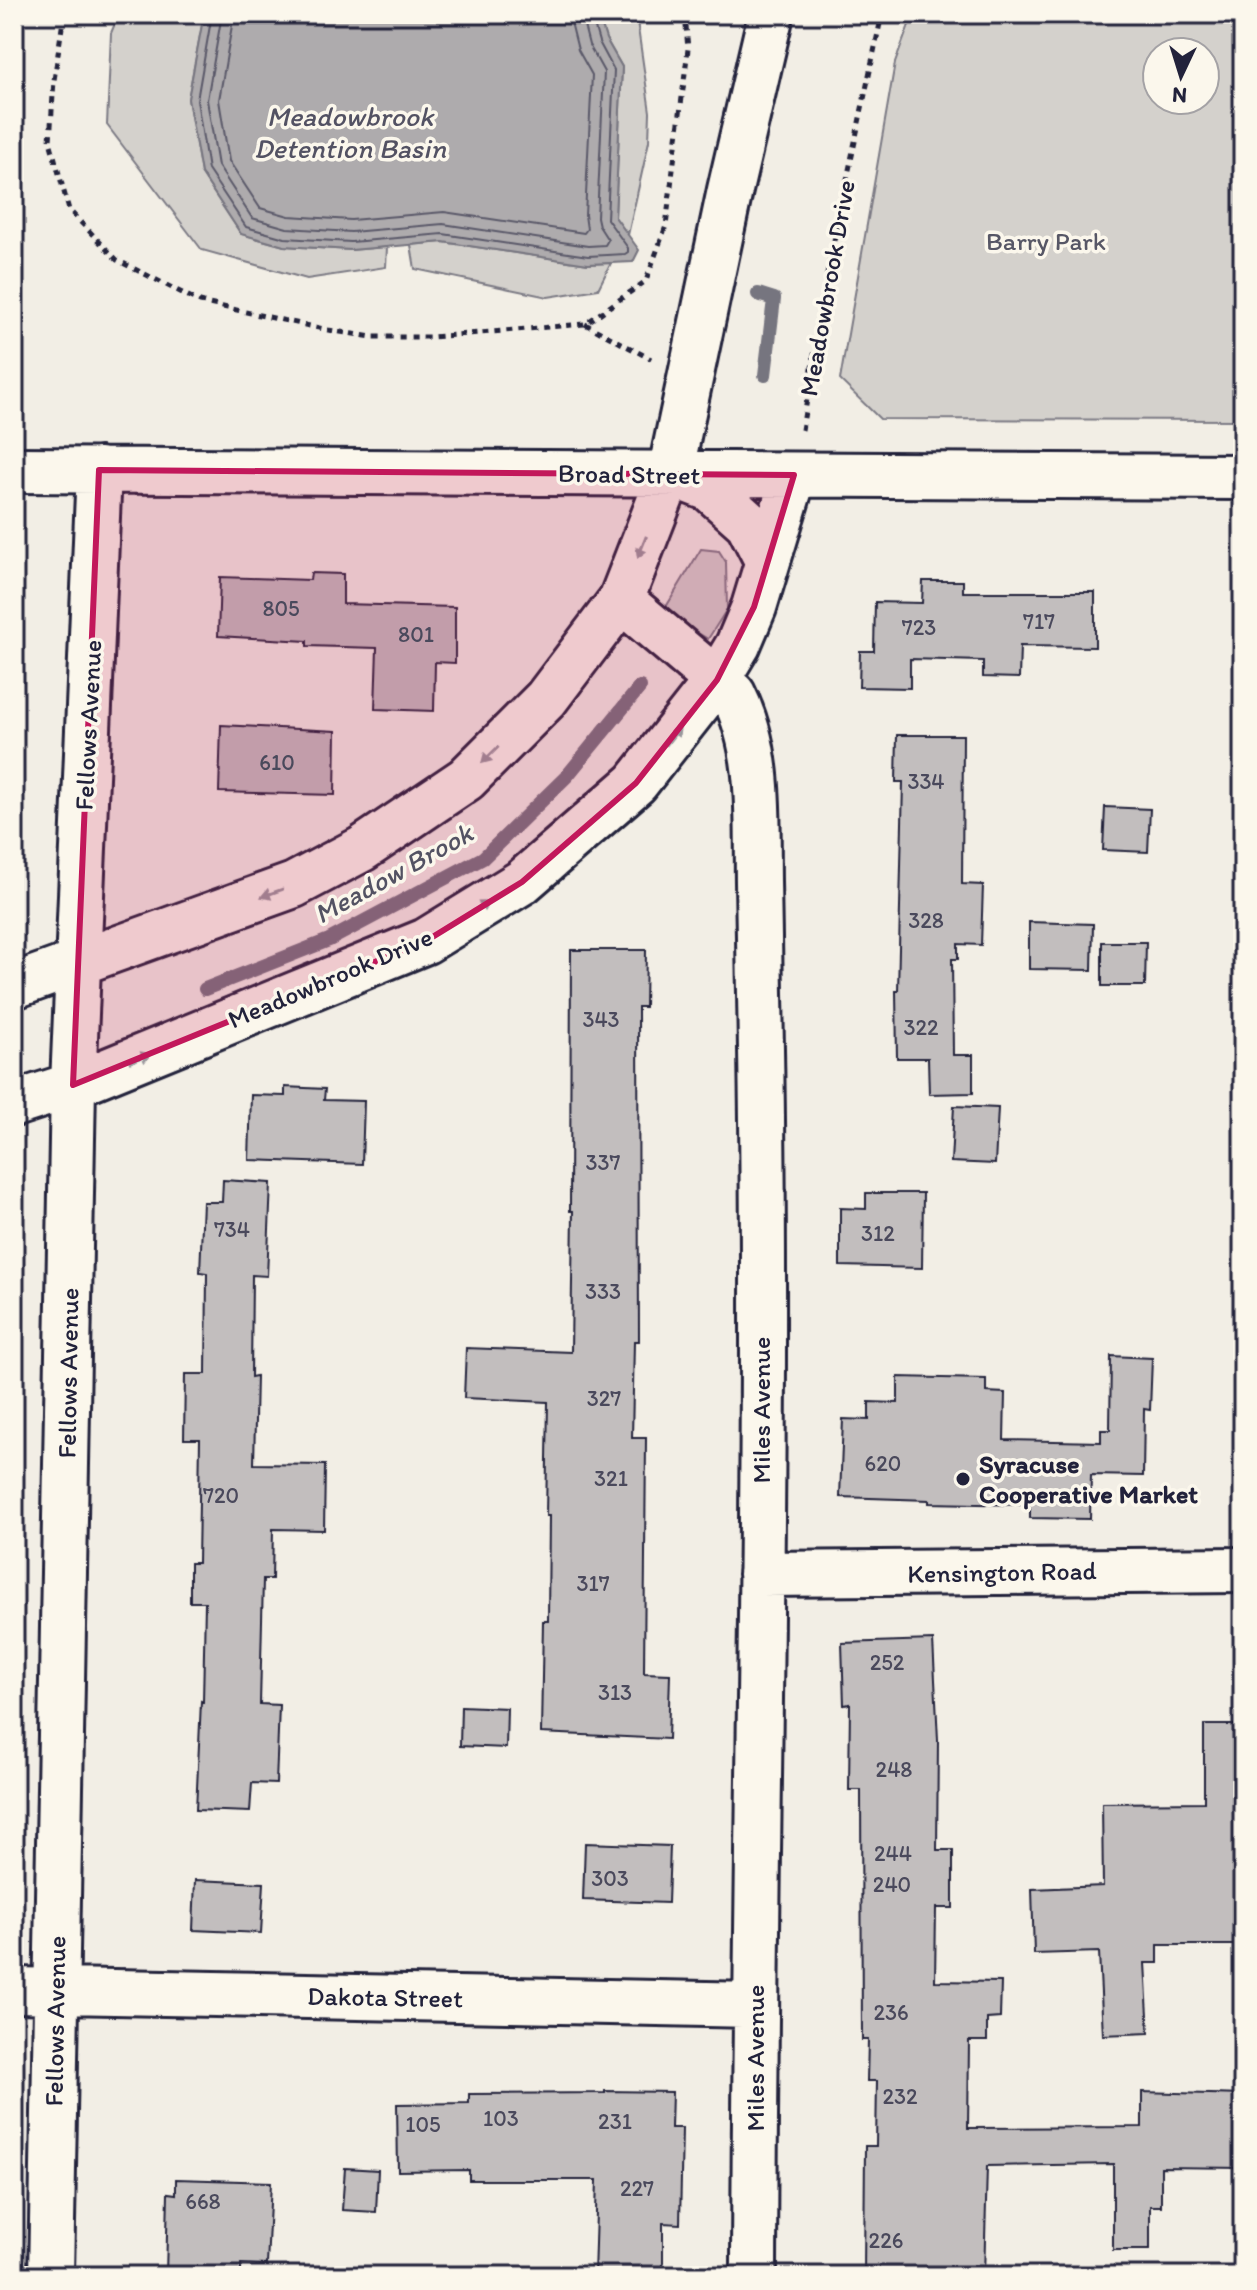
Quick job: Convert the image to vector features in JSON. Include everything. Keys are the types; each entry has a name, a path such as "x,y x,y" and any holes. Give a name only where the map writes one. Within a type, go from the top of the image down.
{"street":[{"path":"14,986 294,885 362,849 466,779 546,699 621,600 670,474 771,14"},
{"name":"Broad Street","path":"14,470 1243,477"},
{"name":"Fellows Avenue","path":"51,2276 73,1085 99,470"},
{"path":"670,474 710,489 748,523 767,560"},
{"name":"Meadowbrook Drive","path":"14,1104 73,1085 426,941 522,882 636,783 717,680 738,645 754,607 794,475"},
{"name":"Miles Avenue","path":"621,600 733,694 744,716 757,786 762,1116 754,2276"},
{"name":"Kensington Road","path":"761,1574 1243,1570"},
{"name":"Dakota Street","path":"14,1990 755,2005"}],"path":[{"path":"64,14 54,80 50,141 69,210 117,260 200,302 372,337 432,337 585,324 646,281 666,226 688,49 685,14"},
{"name":"Meadowbrook Drive","path":"794,475 828,269 882,14"},
{"path":"585,324 690,380"}],"highlighted area":[{"path":"99,470 794,475 754,607 717,680 636,783 522,882 426,941 73,1085"}],"green space":[{"path":"119,14 204,14 188,99 201,173 241,234 284,246 351,250 387,247 386,267 307,279 202,250 107,125 111,33"},
{"path":"598,14 636,14 650,112 649,141 628,235 615,217 622,67 606,39"},
{"name":"Barry Park","path":"913,14 1243,14 1243,420 880,419 840,380 895,63"},
{"path":"443,242 588,264 611,263 598,289 548,297 415,269 411,245"},
{"path":"701,549 719,551 726,562 727,609 708,639 663,612"}],"water":[{"name":"Meadowbrook Detention Basin","path":"204,14 598,14 606,39 622,67 615,217 639,250 633,262 588,264 443,242 351,250 284,246 241,234 201,173 188,99"}],"building":[{"path":"311,573 343,574 343,604 455,607 455,663 435,662 434,711 375,709 377,648 307,646 307,641 218,636 220,577 310,580"},
{"path":"923,581 963,581 963,592 1095,592 1095,647 1020,646 1019,678 983,677 983,661 910,659 910,688 859,687 860,651 874,651 875,602 922,603"},
{"path":"221,725 336,731 335,795 219,792"},
{"path":"897,735 963,735 962,884 983,885 981,945 958,944 958,959 952,959 953,1055 973,1055 973,1093 929,1094 928,1058 897,1058 896,991 903,782 896,782"},
{"path":"1105,807 1150,809 1148,852 1103,850"},
{"path":"1029,922 1093,924 1092,970 1029,969"},
{"path":"1102,942 1146,942 1145,986 1102,986"},
{"path":"571,950 646,950 645,1007 638,1007 639,1341 634,1341 632,1438 646,1438 644,1673 670,1674 668,1739 541,1733 543,1621 548,1621 548,1402 464,1398 466,1348 571,1352"},
{"path":"285,1087 325,1089 324,1100 364,1101 362,1164 249,1160 251,1095 285,1096"},
{"path":"954,1106 998,1108 995,1164 951,1162"},
{"path":"223,1180 271,1183 267,1276 252,1275 251,1377 256,1376 254,1464 325,1465 324,1530 273,1529 272,1579 263,1579 260,1704 279,1705 276,1784 252,1783 250,1812 196,1810 205,1602 190,1602 190,1563 198,1563 200,1439 184,1439 185,1374 206,1374 207,1273 200,1272 203,1202 222,1202"},
{"path":"866,1193 923,1193 922,1268 840,1266 840,1208 866,1209"},
{"path":"1111,1356 1152,1358 1150,1410 1144,1409 1143,1476 1091,1475 1090,1519 1030,1518 1030,1505 840,1497 843,1419 869,1420 869,1402 898,1403 898,1377 986,1379 986,1392 1005,1393 1004,1440 1101,1442 1101,1430 1110,1430"},
{"path":"933,1640 938,1740 937,1850 953,1850 953,1908 936,1908 935,1981 1001,1982 1000,2018 987,2019 987,2041 969,2041 968,2128 1142,2127 1142,2092 1243,2095 1243,2168 1161,2167 1161,2206 1150,2206 1150,2250 1113,2250 1113,2164 987,2166 984,2276 864,2276 865,2146 876,2146 877,2081 867,2081 868,2040 862,2040 861,1790 849,1790 850,1704 844,1705 842,1643"},
{"path":"461,1706 507,1708 506,1748 460,1746"},
{"path":"1204,1725 1243,1725 1243,1945 1158,1945 1158,1963 1145,1963 1149,2033 1103,2035 1099,1952 1034,1954 1032,1889 1103,1886 1102,1803 1204,1802"},
{"path":"585,1843 670,1846 668,1903 583,1900"},
{"path":"195,1880 264,1883 261,1933 193,1930"},
{"path":"672,2092 671,2128 682,2128 680,2224 663,2223 663,2276 594,2276 597,2180 469,2180 469,2170 398,2171 397,2104 469,2103 469,2094"},
{"path":"345,2168 378,2170 376,2212 342,2210"},
{"path":"176,2179 271,2182 267,2265 241,2264 241,2276 166,2276 168,2193 176,2194"}],"waterway":[{"name":"Meadow Brook","path":"758,294 774,299 765,375"},
{"name":"Meadow Brook","path":"205,989 329,940 483,858 567,776 640,687"}],"place":[{"name":"Syracuse Cooperative Market","path":"963,1479"}]}
